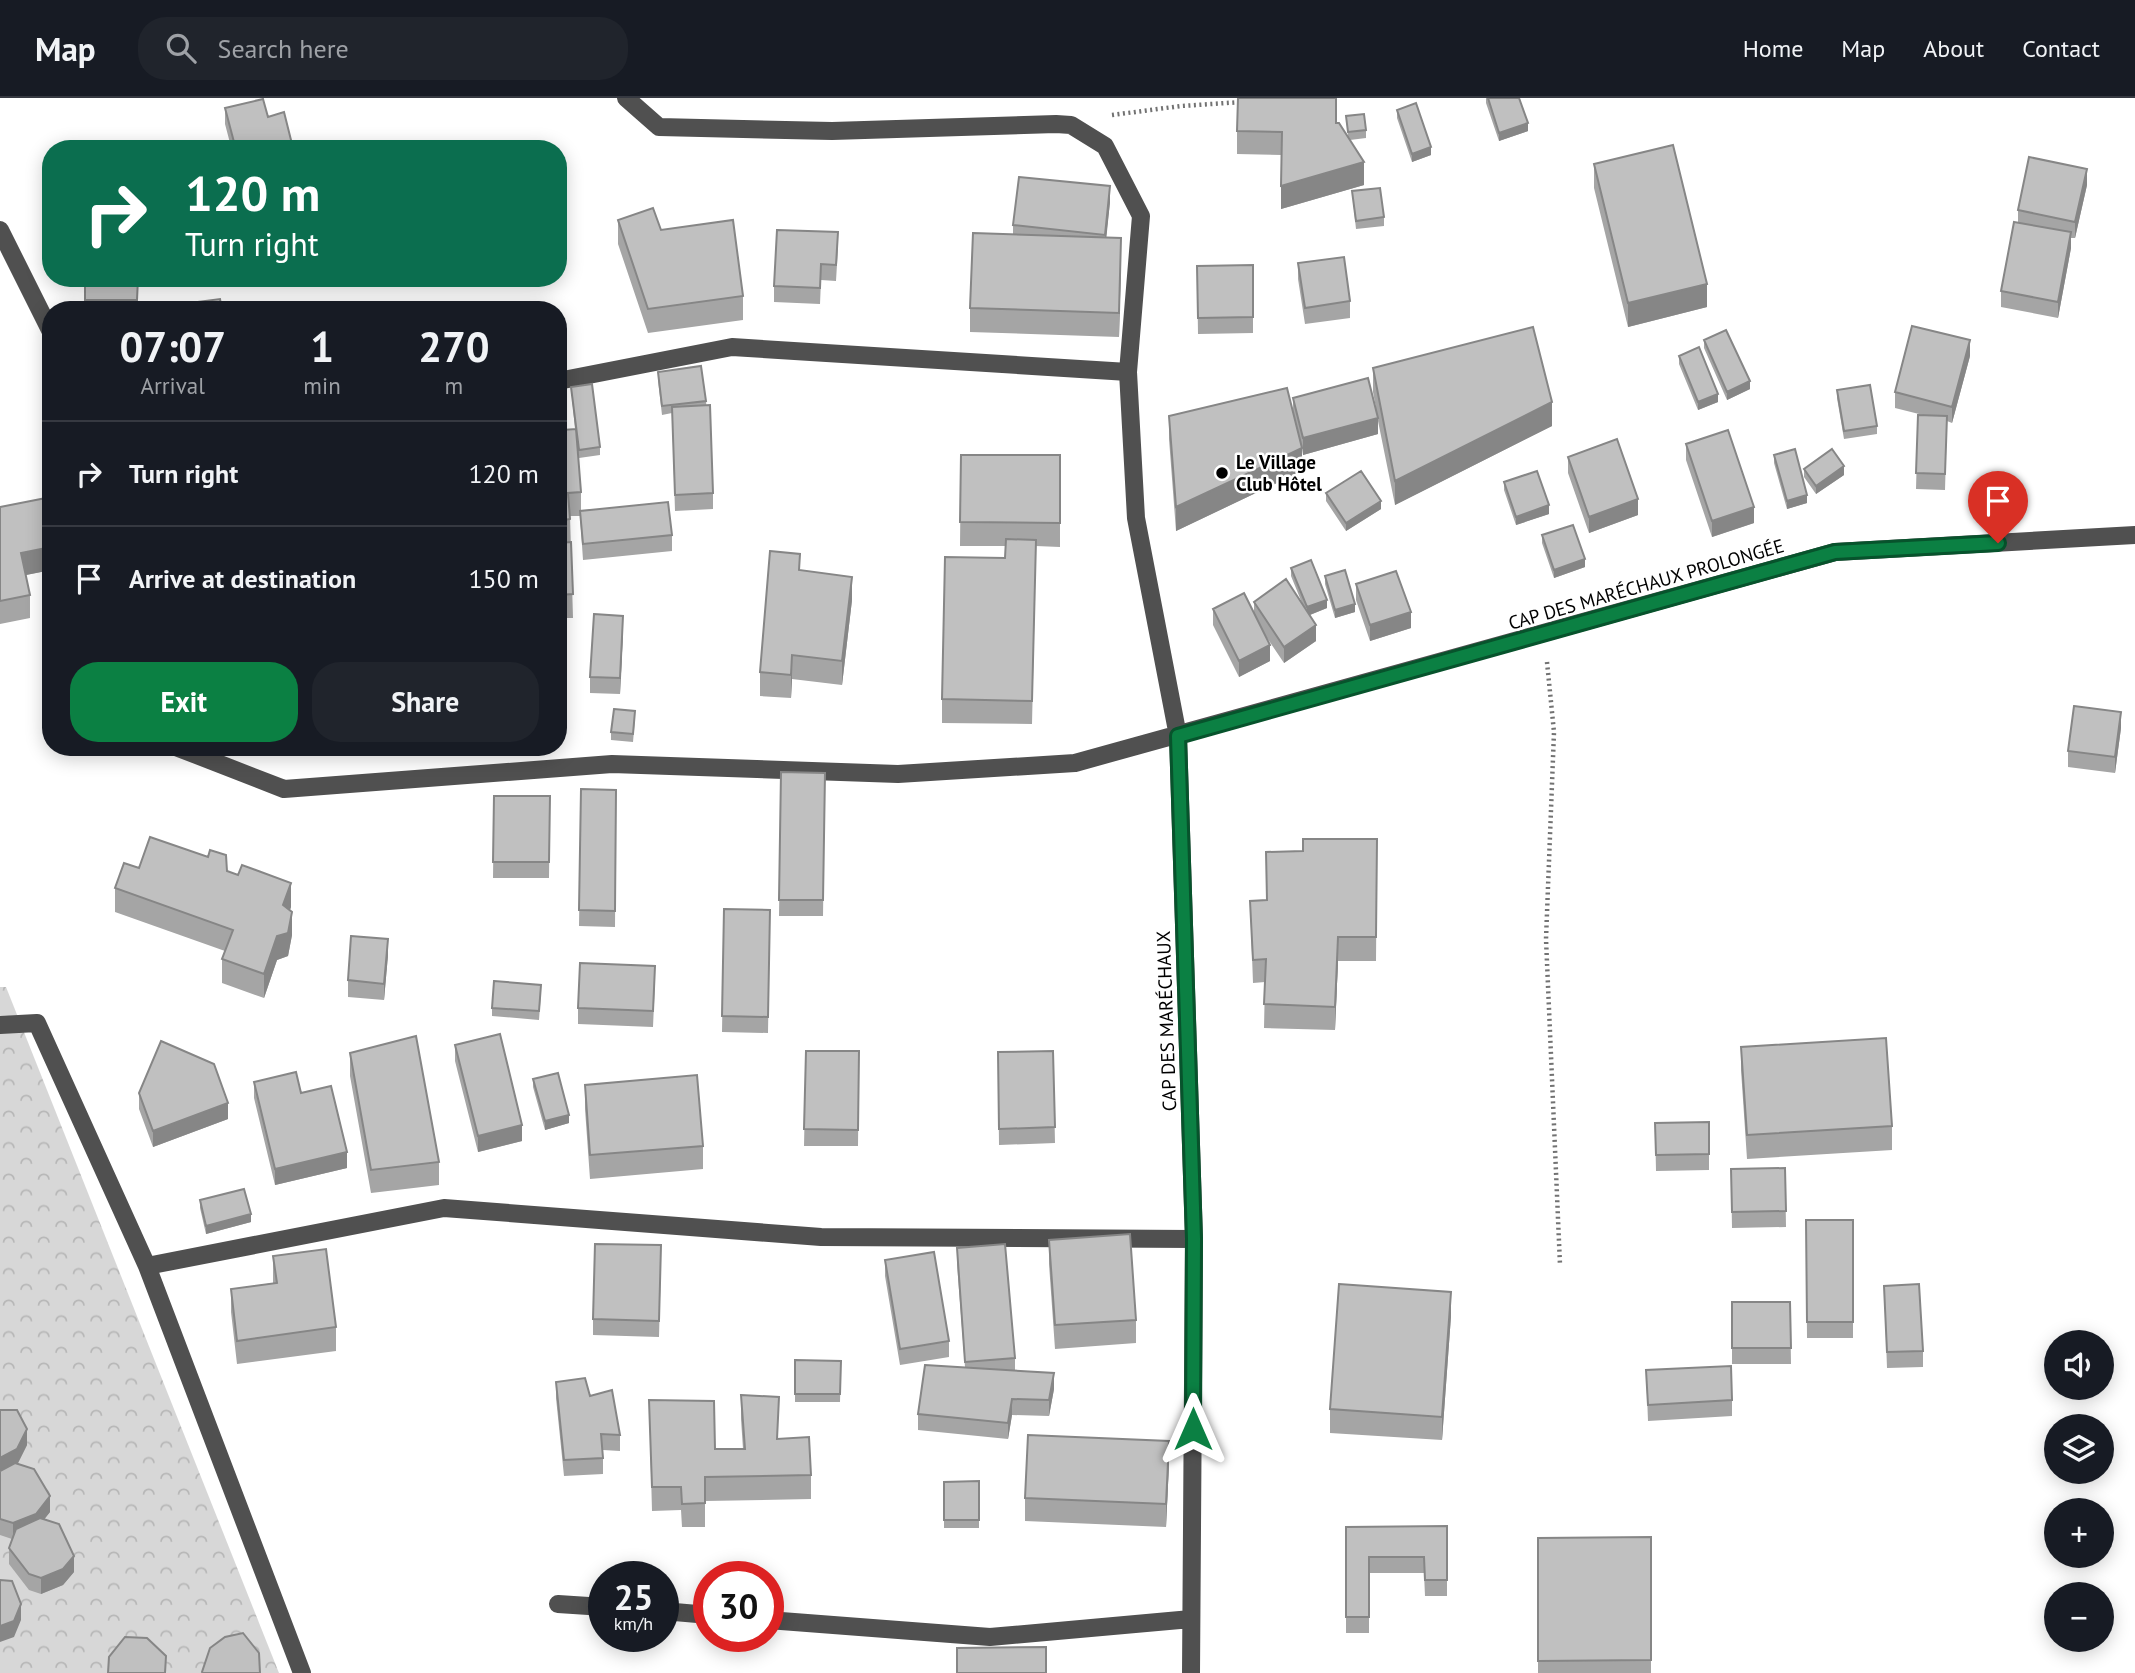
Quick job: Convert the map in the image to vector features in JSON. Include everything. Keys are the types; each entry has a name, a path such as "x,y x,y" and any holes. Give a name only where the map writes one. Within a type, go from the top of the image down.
{"street":[{"path":"626,98 659,127 832,131 1071,125"},
{"name":"CAP DES MARÉCHAUX","path":"1071,125 1105,146 1141,216 1128,372 1136,518 1178,736 1194,1239 1191,1673"},
{"path":"0,230 42,314"},
{"path":"567,379 732,347 1128,372"},
{"name":"CAP DES MARÉCHAUX PROLONGÉE","path":"199,756 284,789 612,764 898,774 1075,763 1835,552 2135,535"},
{"path":"0,1025 37,1023 147,1266 302,1673"},
{"path":"147,1266 444,1208 821,1237 1194,1239"},
{"path":"558,1604 588,1606"},
{"path":"784,1621 990,1637 1191,1619"}],"path":[{"path":"1071,125 1119,114 1251,102"},
{"path":"1544,634 1554,732 1546,939 1560,1265"}],"green space":[{"path":"0,987 6,987 279,1673 0,1673"}],"building":[{"path":"1238,98 1336,98 1336,123 1339,123 1364,162 1281,186 1282,132 1237,131"},
{"path":"1488,98 1519,98 1528,123 1499,133"},
{"path":"263,99 268,117 284,112 291,140 233,140 225,108"},
{"path":"1416,103 1431,147 1412,154 1397,110"},
{"path":"1364,114 1366,130 1348,132 1346,116"},
{"path":"1673,145 1707,284 1628,303 1594,164"},
{"path":"2029,157 2087,169 2075,222 2018,210"},
{"path":"1019,177 1110,186 1105,235 1013,225"},
{"path":"1380,188 1384,217 1356,221 1352,191"},
{"path":"653,208 661,230 733,220 743,296 648,309 618,220"},
{"path":"2014,222 2071,232 2058,302 2001,291"},
{"path":"777,230 838,232 836,265 821,264 820,288 774,286"},
{"path":"973,233 1121,238 1119,313 970,308"},
{"path":"1344,257 1350,301 1305,308 1298,263"},
{"path":"1253,265 1253,317 1198,318 1197,266"},
{"path":"85,287 138,287 137,300 85,300"},
{"path":"1912,326 1970,340 1952,407 1895,392"},
{"path":"1533,327 1552,402 1395,481 1373,368"},
{"path":"1726,330 1750,381 1727,392 1704,340"},
{"path":"1699,347 1718,394 1698,402 1679,356"},
{"path":"701,366 706,401 662,406 658,372"},
{"path":"1368,378 1378,418 1303,438 1293,398"},
{"path":"592,384 600,447 579,450 571,387"},
{"path":"1870,385 1877,426 1844,431 1837,390"},
{"path":"1287,388 1302,448 1176,507 1169,416"},
{"path":"710,405 713,493 675,495 672,407"},
{"path":"1918,415 1947,416 1945,474 1916,473"},
{"path":"576,429 581,492 568,493 570,519 567,520 567,430"},
{"path":"1728,430 1754,507 1712,521 1686,444"},
{"path":"1617,439 1638,499 1589,517 1568,457"},
{"path":"1795,449 1807,495 1787,501 1774,455"},
{"path":"1832,449 1844,466 1816,486 1804,469"},
{"path":"961,455 1060,455 1060,523 960,522"},
{"path":"1361,471 1381,501 1346,523 1326,493"},
{"path":"1537,471 1549,505 1516,517 1504,482"},
{"path":"42,499 42,549 21,553 30,595 0,601 0,507"},
{"path":"668,502 672,535 583,544 580,511"},
{"path":"1573,525 1585,559 1554,570 1542,535"},
{"path":"1006,539 1036,540 1032,701 942,699 945,557 1005,558"},
{"path":"567,542 571,542 573,594 567,594"},
{"path":"770,551 800,554 799,570 852,577 842,661 792,655 791,675 760,672"},
{"path":"1311,560 1327,600 1307,607 1291,568"},
{"path":"1345,570 1355,604 1335,610 1325,576"},
{"path":"1396,571 1411,612 1370,625 1356,584"},
{"path":"1286,579 1316,625 1284,647 1254,602"},
{"path":"1244,593 1270,645 1239,661 1213,609"},
{"path":"594,614 623,616 620,678 590,677"},
{"path":"2074,706 2121,712 2115,757 2068,751"},
{"path":"614,709 635,711 633,734 611,732"},
{"path":"781,772 825,773 823,900 779,900"},
{"path":"581,789 616,790 615,911 579,910"},
{"path":"494,796 550,796 549,862 493,862"},
{"path":"150,837 208,857 210,850 226,855 227,871 238,875 242,865 291,883 283,905 292,912 288,933 277,936 264,974 222,959 233,930 115,888 124,863 139,868"},
{"path":"1303,839 1377,839 1376,937 1338,937 1335,1007 1264,1004 1266,959 1253,960 1250,901 1267,900 1266,852 1303,851"},
{"path":"724,909 770,910 768,1017 722,1016"},
{"path":"351,936 388,939 384,984 348,980"},
{"path":"580,963 655,966 653,1011 578,1008"},
{"path":"494,981 541,985 539,1011 492,1008"},
{"path":"500,1034 522,1125 478,1136 455,1045"},
{"path":"416,1036 439,1162 371,1170 350,1053"},
{"path":"1886,1038 1892,1126 1747,1135 1741,1047"},
{"path":"161,1041 214,1064 228,1103 153,1131 139,1093"},
{"path":"806,1051 859,1051 858,1130 804,1129"},
{"path":"1053,1051 1055,1127 999,1129 998,1052"},
{"path":"296,1072 301,1093 331,1086 347,1152 275,1169 254,1082"},
{"path":"558,1073 569,1115 545,1121 533,1079"},
{"path":"697,1075 703,1146 590,1155 585,1085"},
{"path":"1709,1122 1709,1154 1656,1155 1655,1123"},
{"path":"1785,1168 1786,1211 1732,1212 1731,1169"},
{"path":"244,1189 251,1214 206,1226 200,1200"},
{"path":"1806,1220 1853,1220 1853,1322 1807,1322"},
{"path":"1130,1234 1136,1320 1055,1325 1049,1240"},
{"path":"595,1244 661,1245 659,1321 593,1319"},
{"path":"1005,1244 1015,1358 965,1362 957,1248"},
{"path":"326,1249 336,1327 237,1341 231,1289 277,1283 273,1256"},
{"path":"934,1252 949,1341 900,1349 885,1260"},
{"path":"1339,1284 1451,1292 1442,1417 1330,1409"},
{"path":"1919,1284 1923,1351 1887,1352 1884,1286"},
{"path":"1732,1302 1790,1302 1791,1348 1732,1348"},
{"path":"795,1360 841,1361 840,1394 795,1394"},
{"path":"925,1365 1054,1373 1049,1400 1012,1399 1008,1423 918,1414"},
{"path":"1731,1366 1732,1400 1648,1405 1646,1370"},
{"path":"585,1378 590,1396 612,1390 620,1435 601,1434 603,1458 564,1460 556,1382"},
{"path":"741,1395 779,1397 777,1439 809,1437 811,1475 705,1477 705,1503 682,1504 681,1487 652,1487 649,1400 714,1401 715,1449 745,1449"},
{"path":"0,1410 17,1410 27,1429 17,1449 0,1458"},
{"path":"1028,1435 1169,1441 1166,1504 1025,1498"},
{"path":"15,1463 34,1469 50,1496 36,1514 13,1523 0,1519 0,1471"},
{"path":"979,1481 979,1520 944,1520 944,1482"},
{"path":"40,1518 59,1524 74,1556 63,1569 41,1578 29,1574 9,1548 16,1529"},
{"path":"1447,1526 1447,1580 1425,1580 1424,1557 1369,1557 1369,1617 1346,1617 1346,1527"},
{"path":"1651,1537 1651,1660 1538,1661 1538,1538"},
{"path":"0,1580 12,1581 21,1604 14,1621 0,1626"},
{"path":"243,1633 259,1653 260,1673 202,1672 210,1648 225,1637"},
{"path":"125,1637 147,1638 166,1656 165,1673 108,1673 109,1657"},
{"path":"1046,1647 1046,1673 957,1673 957,1648"}],"place":[{"name":"Le Village Club Hôtel","path":"1222,473"}],"route":[{"path":"1193,1429 1194,1239 1178,736 1835,552 1998,543"}]}
